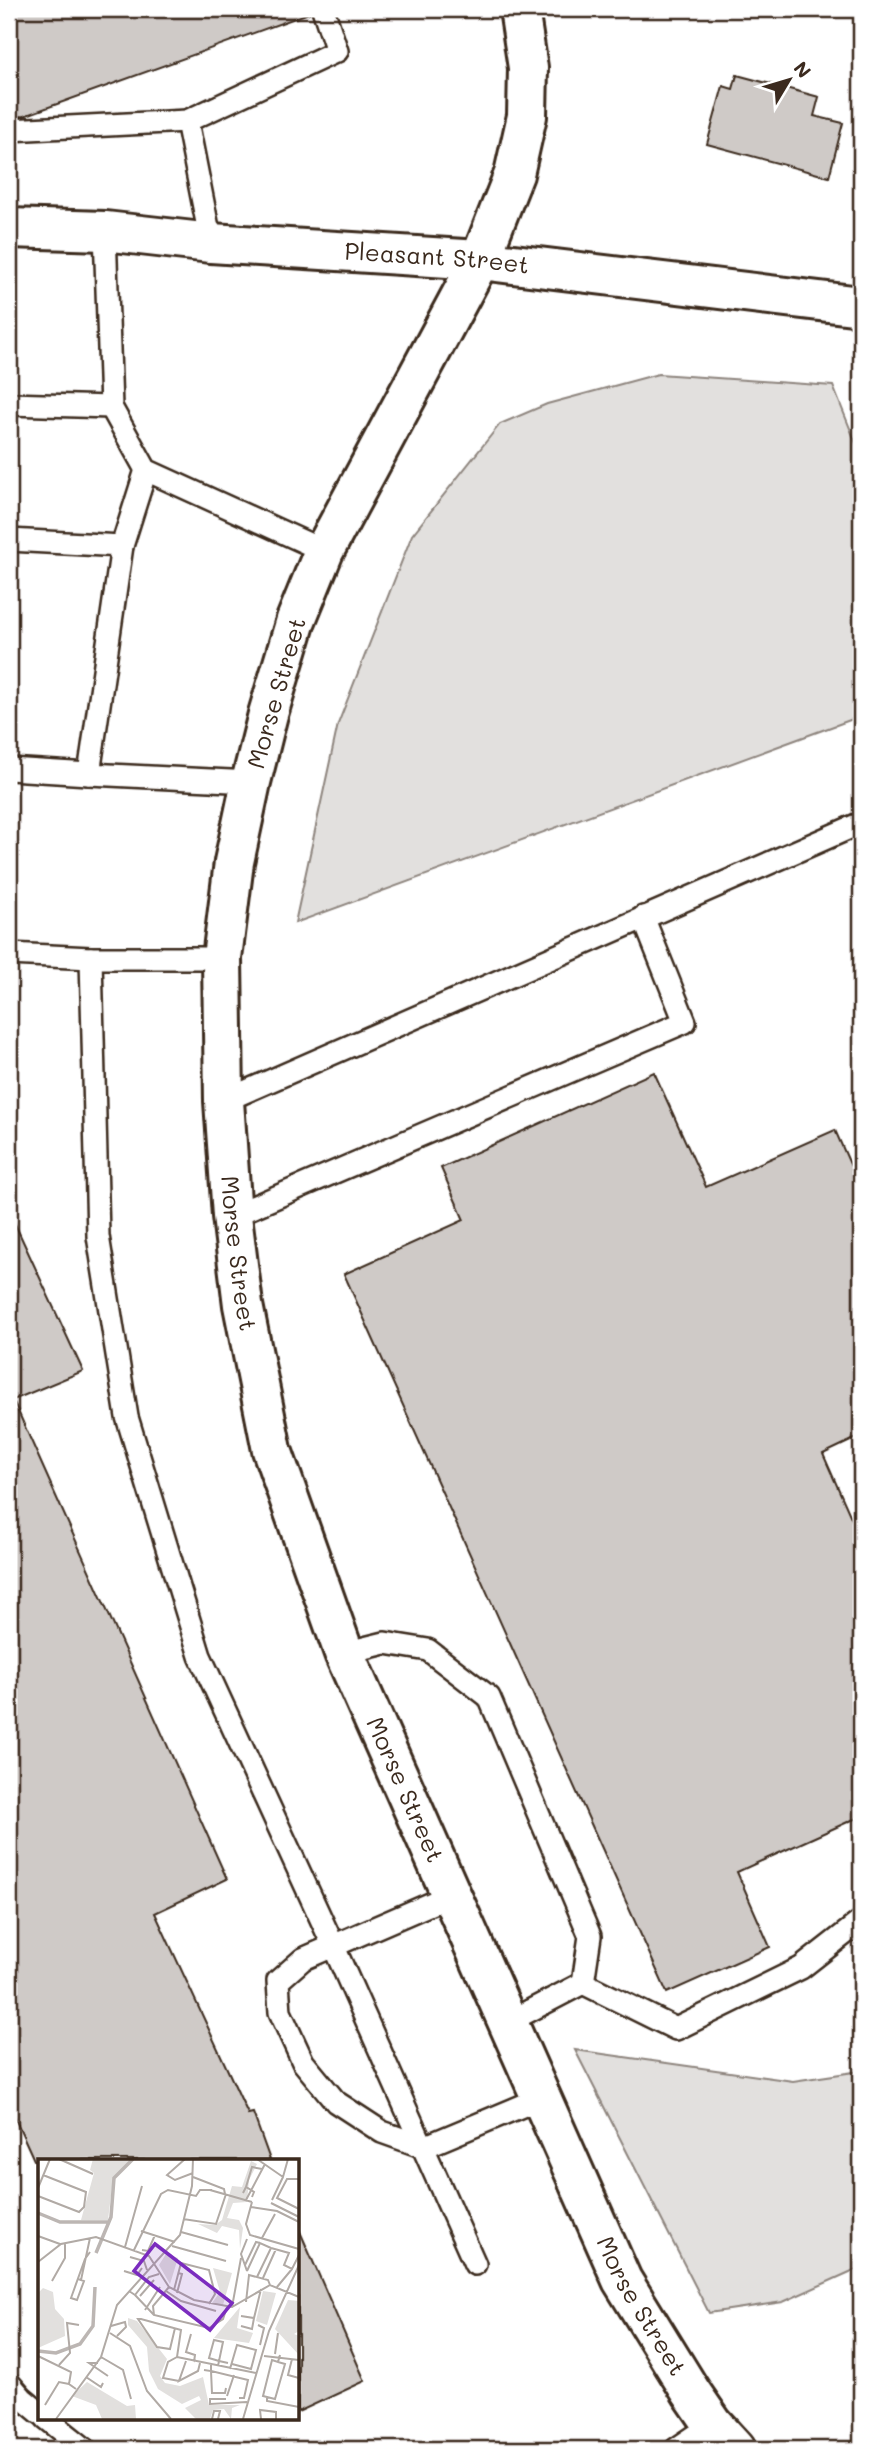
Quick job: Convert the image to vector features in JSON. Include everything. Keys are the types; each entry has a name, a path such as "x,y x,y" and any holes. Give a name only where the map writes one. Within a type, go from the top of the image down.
{"street":[{"name":"Morse Street","path":"520,9 528,68 527,116 514,174 480,260 324,551 296,620 251,782 234,862 222,958 225,1101 232,1216 243,1305 272,1450 344,1653 622,2280 725,2437"},
{"name":"Pleasant Street","path":"9,228 105,231 211,243 480,260 861,306"}],"lane":[{"path":"9,131 187,121 337,51 323,9"},
{"path":"187,121 211,243"},
{"path":"105,231 111,407 146,470 324,551"},
{"path":"9,404 111,407"},
{"path":"89,774 122,546 146,470"},
{"path":"9,540 122,546"},
{"path":"9,769 251,782"},
{"path":"225,1101 861,822"},
{"path":"232,1216 685,1022 643,917"},
{"path":"9,954 91,958 222,958"},
{"path":"91,958 98,1236 127,1417 200,1656 334,1945 475,2264"},
{"path":"344,1653 385,1643 428,1650 489,1697 590,1936 583,1983"},
{"path":"451,1895 303,1959 278,1981 280,2012 291,2037 303,2062 336,2102 382,2132 424,2147 541,2098"},
{"path":"583,1983 676,2029 801,1969 861,1921"},
{"path":"508,2022 583,1983"},
{"path":"9,2383 38,2411"},
{"path":"49,2420 85,2449"},
{"path":"676,2449 725,2437"}],"shaded area":[{"path":"658,374 833,386 861,456 861,716 295,923 338,724 412,535 500,424 547,404"},
{"path":"575,2050 793,2081 861,2071 861,2267 783,2302 709,2313"}],"building":[{"path":"9,9 309,9 309,13 24,116 9,117"},
{"path":"737,75 819,97 814,116 843,123 829,177 707,144 723,86 733,89"},
{"path":"654,1072 706,1187 835,1130 861,1189 861,1436 823,1454 861,1540 861,1816 737,1872 770,1947 667,1993 344,1274 464,1220 441,1168"},
{"path":"9,1211 83,1371 13,1400 227,1879 155,1913 248,2114 253,2113 270,2159 34,2160 9,2105"},
{"path":"299,2229 365,2381 299,2412"}]}
